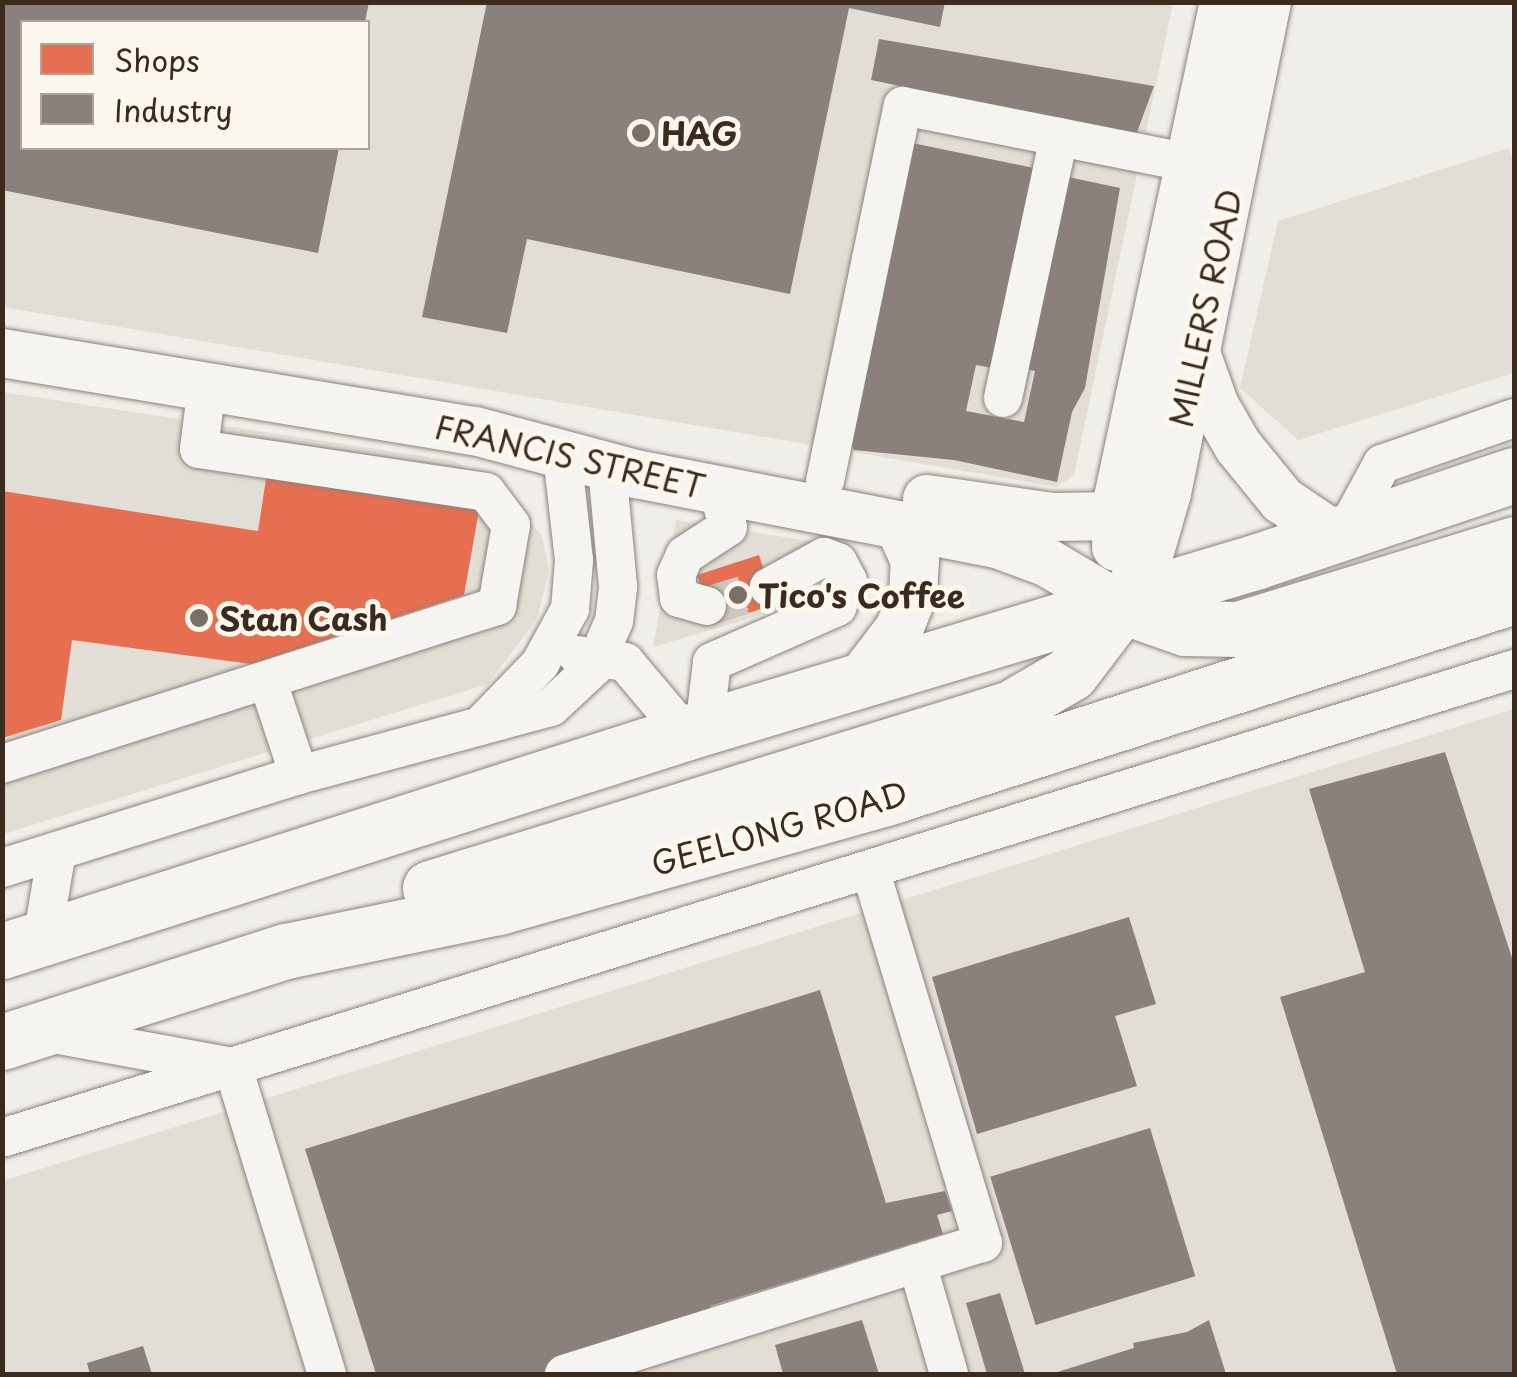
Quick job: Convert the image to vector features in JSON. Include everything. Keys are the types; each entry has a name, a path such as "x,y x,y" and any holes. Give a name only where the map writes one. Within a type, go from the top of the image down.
{"highway":[{"path":"22,945 694,731 1121,605 1514,475"},
{"path":"1121,605 1185,628 1238,629 1514,544"},
{"name":"GEELONG ROAD","path":"19,1037 286,951 498,907 871,802 1514,596"},
{"path":"286,951 416,893 1010,708 1070,673 1121,605"}],"main road":[{"name":"MILLERS ROAD","path":"1121,605 1162,513 1192,163 1224,2"},
{"name":"MILLERS ROAD","path":"1121,605 1116,516 1174,348 1267,2"},
{"path":"1174,348 1238,446 1282,500 1340,535"},
{"name":"FRANCIS STREET","path":"2,353 474,431 586,454 718,490 823,496 899,525 1009,547 1121,605"},
{"path":"586,454 823,496 1044,516 1116,516"},
{"path":"857,684 899,629 914,595 915,561 899,525"}],"street":[{"path":"823,496 903,106 1192,163"},
{"path":"1003,398 1059,137"},
{"path":"2,764 497,606 511,525 486,492 199,449 206,386"},
{"path":"366,474 376,414"},
{"path":"1340,535 1382,464 1514,418"},
{"path":"2,868 298,775 551,707 601,654 617,596 586,454"},
{"path":"484,722 540,664 564,625 574,590 586,454"},
{"path":"707,606 679,598 676,575 682,558 728,527 718,490"},
{"path":"694,731 708,674 718,656 836,608 848,581 835,560 820,557 769,587"},
{"path":"540,664 601,654 636,671 694,731"},
{"name":"GEELONG ROAD","path":"2,1138 871,872 1514,669"},
{"path":"268,682 298,775"},
{"path":"22,945 57,851"},
{"path":"564,1374 982,1243 871,872"},
{"name":"GEELONG ROAD","path":"19,1037 233,1067"},
{"path":"233,1067 327,1374"},
{"path":"917,1263 948,1374"}],"shaded area":[{"path":"2,3 1173,3 1074,475 1057,487 3,307"},
{"path":"1509,148 1514,166 1514,373 1298,440 1240,388 1278,221"},
{"path":"2,392 455,461 492,485 542,535 549,570 537,619 488,684 3,834"},
{"path":"676,520 835,545 857,587 653,647"},
{"path":"1514,709 1514,1374 3,1374 2,1181"}],"building: Shops":[{"name":"Stan Cash","path":"268,466 481,499 464,595 251,664 72,640 61,720 2,738 2,491 258,531"},
{"name":"Tico's Coffee","path":"759,555 775,604 713,625 697,575"}],"building: Industry":[{"path":"2,2 369,2 365,20 20,20 20,150 339,150 318,253 2,190"},
{"name":"HAG","path":"487,2 945,2 940,27 849,8 790,294 527,239 507,333 422,317"},
{"path":"879,39 1154,86 1136,135 871,80"},
{"path":"912,143 1034,168 993,368 976,365 966,411 1024,422 1035,371 1025,369 1068,177 1120,188 1085,388 1072,412 1057,482 954,460 854,450 850,443"},
{"path":"1445,752 1514,964 1514,1374 1397,1374 1280,997 1365,972 1309,789"},
{"path":"1129,917 1156,1004 1115,1016 1137,1086 977,1134 932,977"},
{"path":"820,990 886,1203 945,1191 952,1211 937,1215 943,1234 710,1306 714,1320 537,1374 376,1374 305,1149"},
{"path":"1150,1128 1195,1276 1036,1325 990,1177"},
{"path":"1000,1293 1025,1374 987,1374 966,1303"},
{"path":"862,1320 879,1374 783,1374 775,1345"},
{"path":"1209,1320 1226,1374 1051,1374 1134,1348 1133,1343 1187,1332"},
{"path":"143,1346 152,1374 90,1374 87,1363"}],"tunnel":[{"path":"707,606 769,587"}],"place":[{"name":"HAG","path":"641,133"},
{"name":"Tico's Coffee","path":"738,595"},
{"name":"Stan Cash","path":"199,618"}]}
